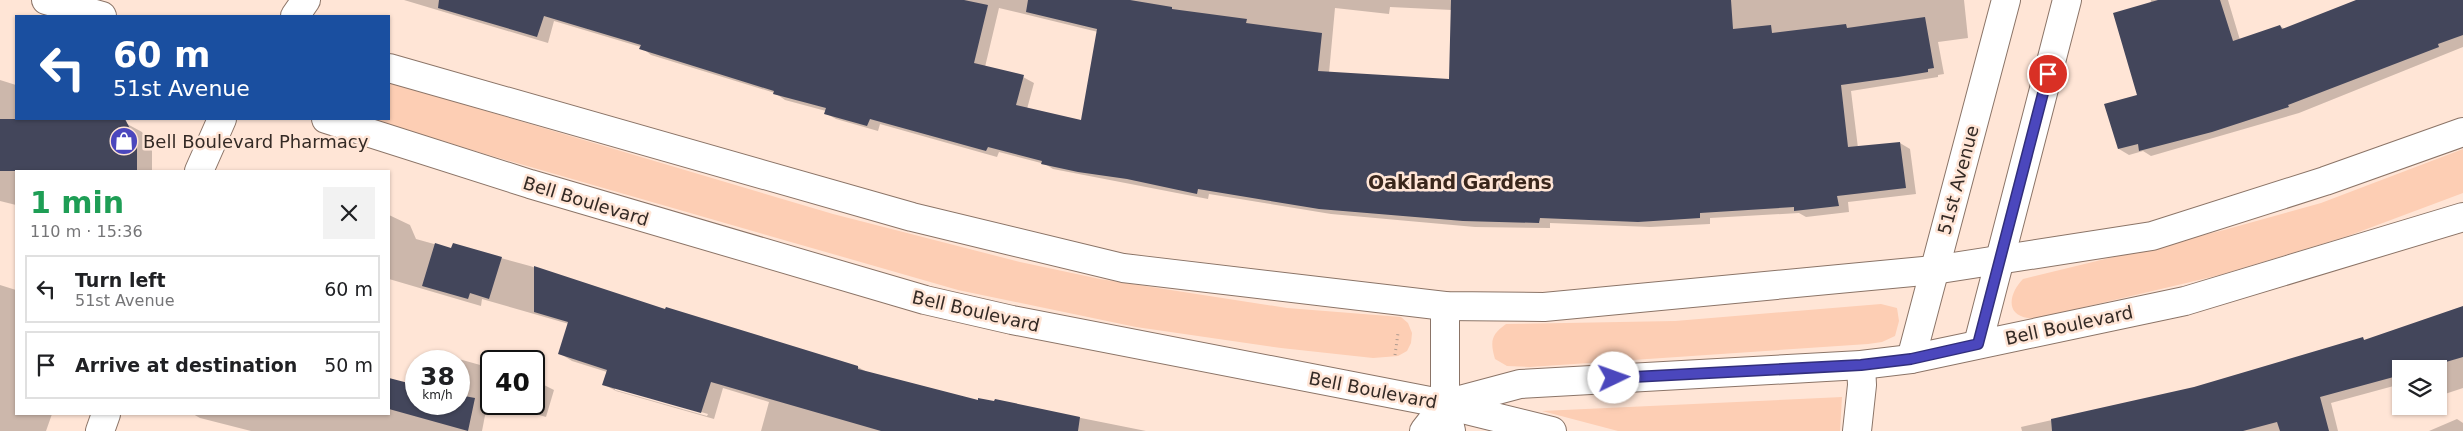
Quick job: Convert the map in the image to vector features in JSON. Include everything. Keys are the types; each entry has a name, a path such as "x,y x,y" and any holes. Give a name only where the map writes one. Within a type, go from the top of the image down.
{"street":[{"path":"46,0 98,15"},
{"path":"296,15 306,0"},
{"name":"51st Avenue","path":"1911,359 2006,0"},
{"path":"1978,344 2067,0"},
{"path":"390,68 912,217 1123,268 1445,306 1544,307 1934,270 2152,236 2325,181 2463,132"},
{"path":"199,170 222,120"},
{"name":"Bell Boulevard","path":"329,120 594,203 925,300 1012,320 1445,404 1520,384 1861,365 1911,359 2185,301 2463,217"},
{"path":"1445,306 1445,404 1450,431"},
{"path":"1857,431 1862,385 1861,365"},
{"path":"1424,431 1445,404"},
{"path":"1445,404 1552,431"},
{"path":"100,431 106,415"}],"path":[{"path":"1395,355 1398,329"}],"shaded area":[{"path":"390,82 833,214 1020,262 1100,279 1287,308 1401,317 1408,323 1412,333 1411,343 1407,351 1398,356 1373,358 1281,348 1136,327 958,290 485,154 375,120 390,120"},
{"path":"2463,149 2463,193 2348,236 2220,275 2051,315 2028,318 2020,316 2012,307 2015,290 2023,279 2224,230 2321,203"},
{"path":"1881,304 1897,308 1899,321 1895,336 1882,342 1868,344 1530,367 1507,366 1495,359 1492,347 1495,335 1506,324 1675,321"},
{"path":"1842,397 1840,431 1618,431 1542,411"}],"building":[{"path":"439,0 964,0 988,5 974,63 1024,75 1016,105 1081,120 1097,29 1026,12 1028,0 1130,0 1172,7 1172,9 1247,19 1246,23 1322,33 1318,71 1449,79 1451,0 1731,0 1733,29 1771,25 1772,33 1846,24 1847,28 1925,17 1934,68 1928,69 1928,72 1841,85 1848,147 1900,142 1906,188 1837,196 1839,206 1794,211 1794,207 1700,213 1700,218 1638,222 1540,218 1539,223 1463,221 1319,209 1198,189 1197,194 1127,179 1078,172 1041,164 1042,161 988,147 986,151 870,119 867,126 824,114 826,108 773,94 774,91 639,49 641,45 544,16 537,37 438,8"},
{"path":"2158,0 2220,0 2233,41 2280,25 2282,29 2356,0 2463,0 2463,35 2438,44 2439,47 2288,105 2289,107 2212,132 2139,151 2138,144 2118,149 2104,104 2137,95 2113,13"},
{"path":"0,119 126,120 137,142 137,170 0,171"},
{"path":"435,243 451,248 453,243 502,257 489,299 470,293 468,299 422,286"},
{"path":"534,266 665,309 666,307 858,366 858,369 978,400 978,398 994,401 995,399 1080,417 1078,431 881,431 711,382 701,413 602,385 607,370 558,354 568,322 534,312"},
{"path":"2463,306 2463,357 2447,362 2447,360 2392,360 2392,377 2320,397 2329,431 2280,431 2277,422 2243,431 2052,431 2051,419 2194,387 2363,337 2364,340"},
{"path":"390,378 405,382 405,413 390,409"},
{"path":"470,397 475,398 468,431 411,415 470,415"}],"place":[{"name":"Bell Boulevard Pharmacy","path":"124,141"}],"district":[{"name":"Oakland Gardens","path":"1460,182"}],"route":[{"path":"1614,378 1861,365 1911,359 1978,344 2048,74"}]}
